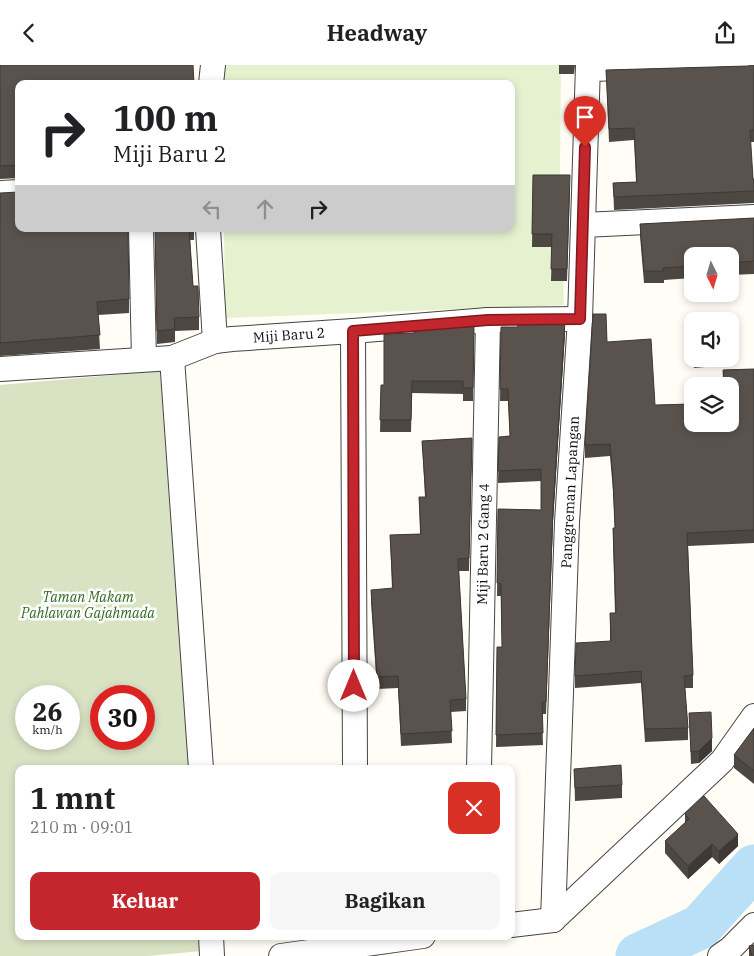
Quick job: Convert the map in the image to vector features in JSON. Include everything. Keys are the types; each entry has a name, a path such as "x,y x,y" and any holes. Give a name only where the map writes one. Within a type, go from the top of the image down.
{"street":[{"path":"211,80 212,65"},
{"path":"588,67 747,65"},
{"name":"Panggreman Lapangan","path":"553,920 567,522 580,319 588,67"},
{"path":"0,193 15,191"},
{"path":"582,225 754,217"},
{"path":"141,232 144,359"},
{"path":"208,232 215,341"},
{"name":"Miji Baru 2","path":"0,369 172,358 215,341 488,320 580,319"},
{"name":"Miji Baru 2 Gang 4","path":"479,765 488,320"},
{"path":"353,331 355,765"},
{"path":"172,358 201,765"},
{"path":"515,925 553,920 722,761 754,716"},
{"path":"720,956 730,949 754,925"},
{"path":"211,940 212,956"},
{"path":"281,956 362,940"}],"green space":[{"path":"222,65 561,65 560,173 564,305 225,318 224,232 515,232 515,80 222,80"},
{"name":"Taman Makam Pahlawan Gajahmada","path":"160,371 189,765 15,765 15,940 201,940 202,951 147,956 0,956 0,385"}],"building":[{"path":"0,65 193,65 194,80 15,80 15,165 0,166"},
{"path":"754,65 754,130 750,130 754,191 614,197 613,183 637,182 634,128 609,129 606,70"},
{"path":"533,175 570,175 567,269 551,269 552,234 532,234"},
{"path":"15,192 15,232 128,232 129,299 97,302 100,335 0,343 0,193"},
{"path":"754,218 754,261 739,262 739,247 684,247 684,267 663,268 664,271 644,271 640,224"},
{"path":"155,232 189,232 193,286 198,286 199,317 174,318 175,329 157,331"},
{"path":"593,314 606,314 607,342 651,339 655,405 684,404 684,432 739,432 739,377 723,377 723,370 754,369 754,530 687,533 693,675 684,676 688,728 645,729 641,671 575,676 576,643 611,641 610,613 616,613 613,528 615,528 610,444 585,445"},
{"path":"517,321 565,321 553,509 546,702 542,702 543,733 496,735 497,647 502,647 501,584 497,583 498,509 541,510 541,469 498,471 499,437 510,436 508,389 500,389 501,327 518,327"},
{"path":"474,326 473,388 463,388 463,381 412,381 411,420 380,420 381,385 384,385 384,334 414,333 414,327"},
{"path":"472,438 469,558 458,559 466,699 450,700 452,731 401,734 398,676 377,677 371,590 393,588 390,535 421,534 419,497 426,497 422,441"},
{"path":"711,712 712,738 699,751 691,752 689,713"},
{"path":"754,728 754,771 734,755"},
{"path":"621,765 622,785 575,788 574,769"},
{"path":"704,796 738,834 719,851 712,844 688,866 665,841 689,819 685,814"},
{"path":"754,945 754,956 752,956 749,946"}],"waterway":[{"path":"638,956 700,927 754,867"}],"route":[{"path":"354,686 353,331 488,320 580,319 585,147"}]}
